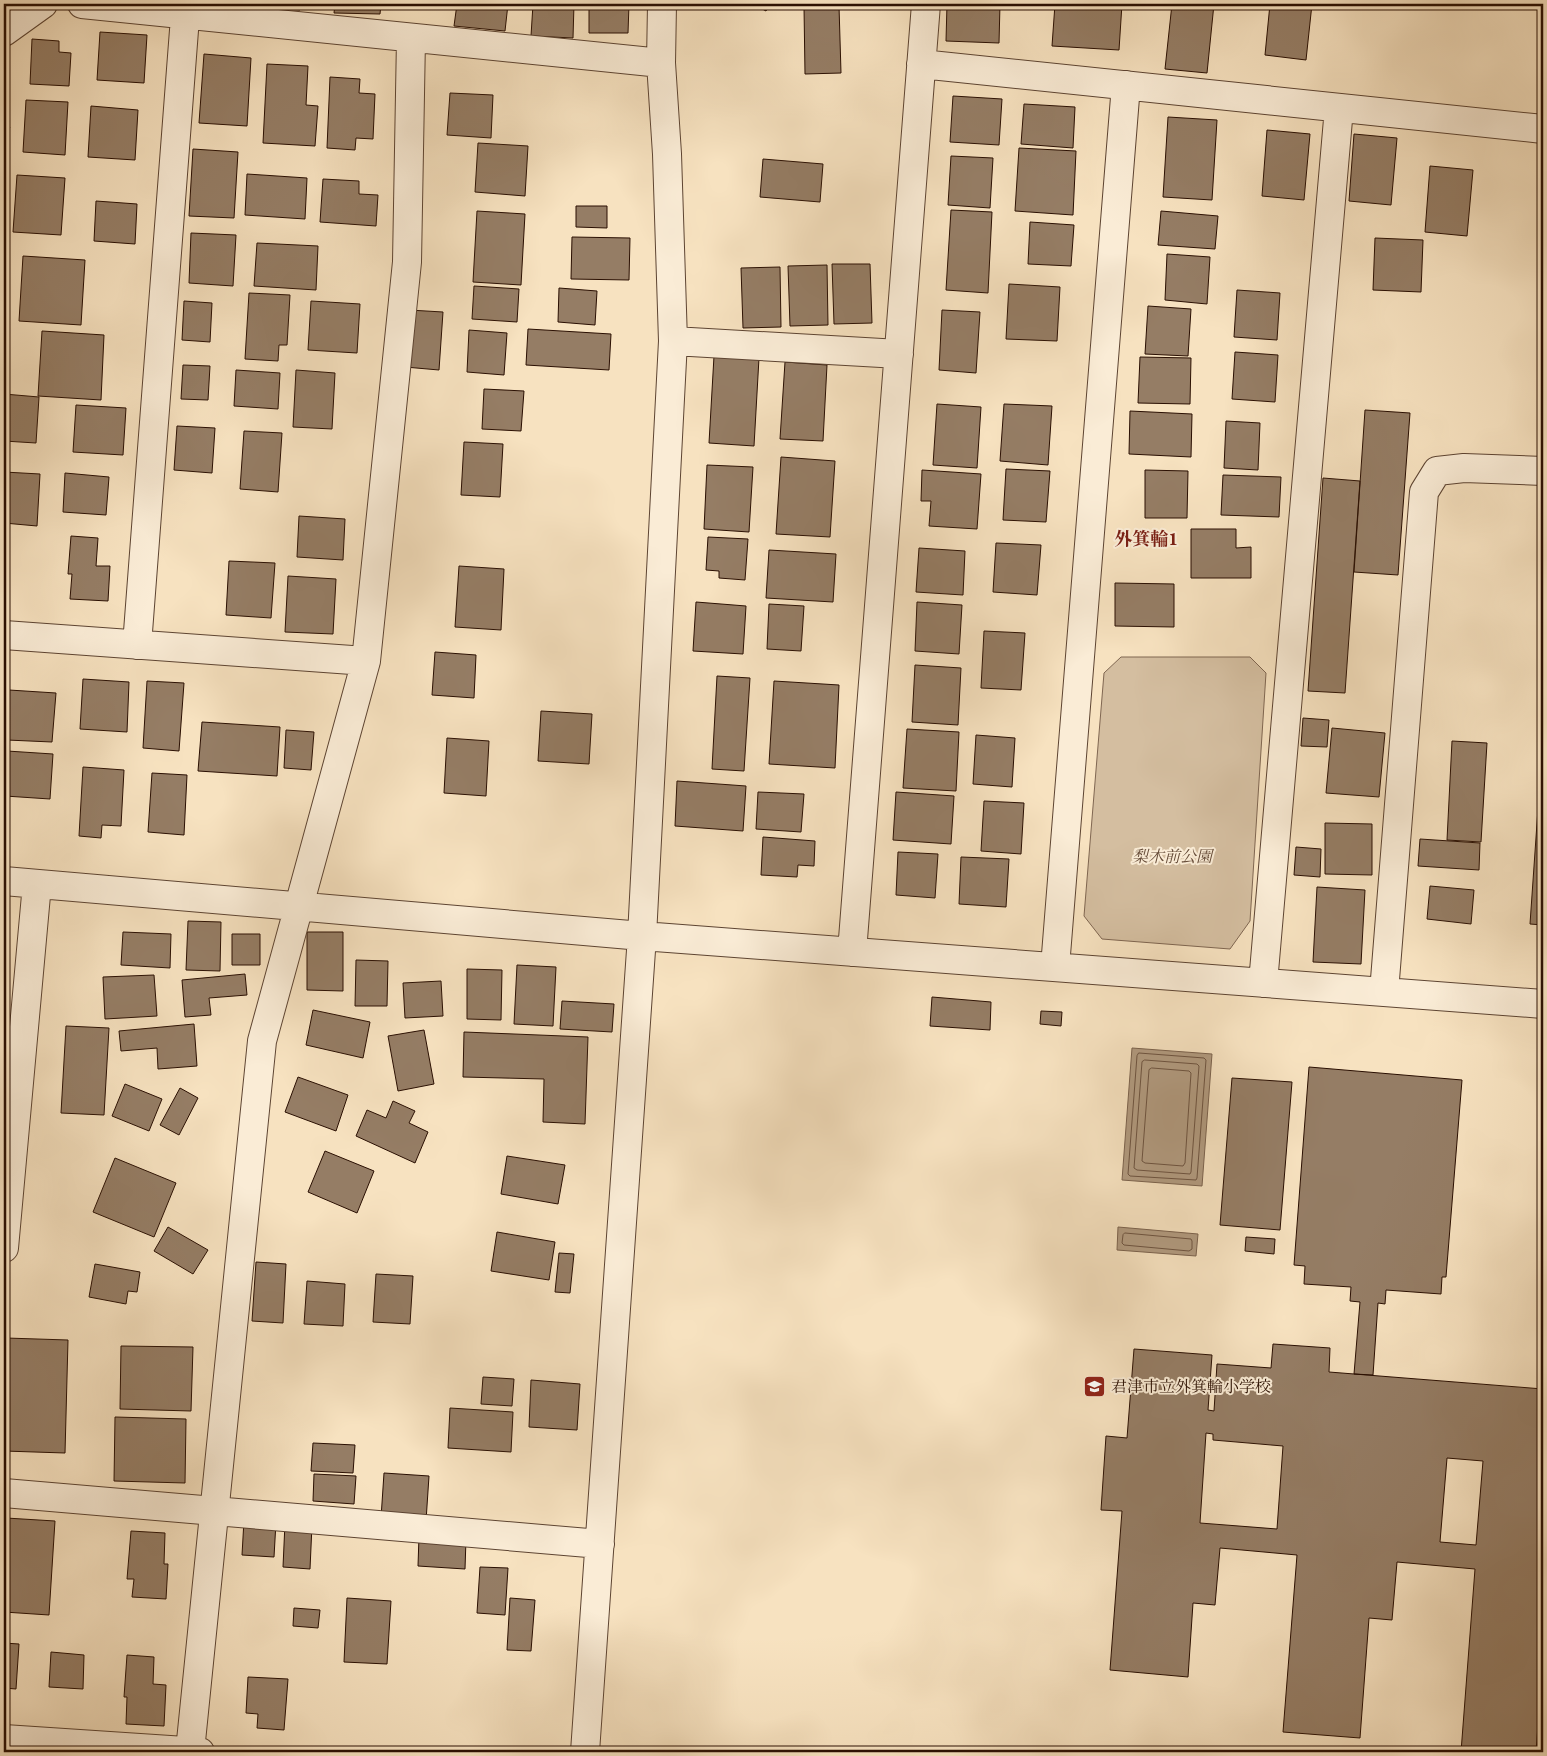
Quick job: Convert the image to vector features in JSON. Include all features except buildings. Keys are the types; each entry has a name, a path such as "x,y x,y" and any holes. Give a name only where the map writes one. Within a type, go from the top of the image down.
{"street":[{"path":"4,32 44,4"},
{"path":"82,4 186,9 411,38 660,63"},
{"path":"585,1752 642,936 673,341 667,154 660,63 662,4"},
{"path":"852,952 926,4"},
{"path":"137,645 186,9"},
{"path":"4,1739 195,1752 215,1510 262,1041 366,661 407,262 411,38"},
{"path":"921,64 1543,129"},
{"path":"1055,967 1126,85"},
{"path":"1263,983 1339,108"},
{"path":"673,341 899,354"},
{"path":"1384,992 1424,492 1437,471 1464,468 1543,472"},
{"path":"4,636 366,661"},
{"path":"4,881 642,936 1543,1004"},
{"path":"4,1248 37,884"},
{"path":"4,1493 600,1544"}],"green space":[{"name":"梨木前公園","path":"1121,657 1250,657 1266,673 1250,921 1230,949 1102,939 1084,916 1104,673"}],"water":[{"path":"1132,1048 1212,1054 1202,1186 1122,1180"},
{"path":"1118,1227 1198,1234 1196,1256 1117,1250"}],"place":[{"name":"君津市立外箕輪小学校","path":"1095,1386"}],"district":[{"name":"外箕輪1","path":"1146,539"}]}
